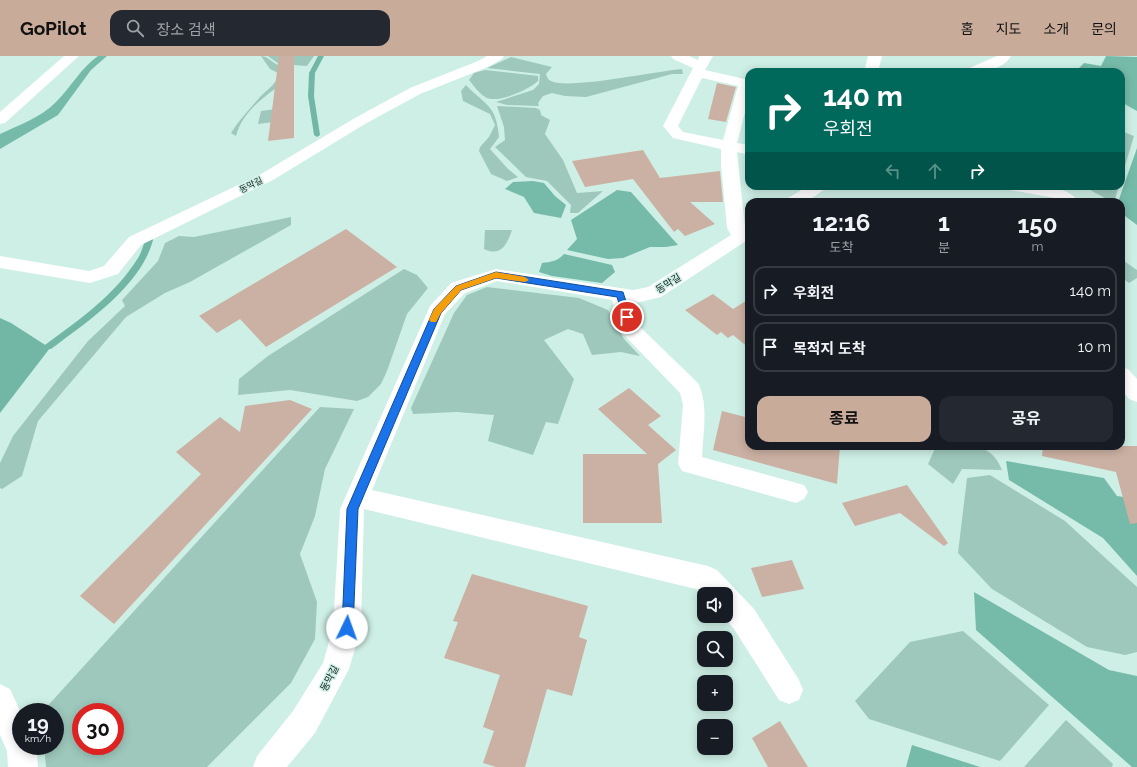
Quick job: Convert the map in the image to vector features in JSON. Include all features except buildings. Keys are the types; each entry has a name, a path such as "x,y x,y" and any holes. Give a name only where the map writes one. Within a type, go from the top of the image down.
{"street":[{"path":"0,120 72,56"},
{"name":"동막길","path":"0,262 90,277 111,270 135,241 267,177 360,121 415,91 483,64 497,56"},
{"path":"678,56 745,83"},
{"path":"872,68 875,56"},
{"path":"982,68 1002,60 1004,56"},
{"path":"702,65 670,126 678,135 745,149"},
{"path":"745,91 729,146 729,165 736,228 745,234"},
{"path":"800,198 813,190"},
{"path":"1035,190 1060,194 1066,198"},
{"name":"동막길","path":"277,765 335,669 347,628 352,509 437,311 458,288 496,275 633,297 654,292 745,234"},
{"path":"620,294 630,329 690,389 694,405 690,464 796,492"},
{"path":"1125,380 1137,393"},
{"path":"357,497 708,579 715,587"},
{"path":"733,607 744,619 789,690"},
{"path":"0,699 22,751 22,767"}],"shaded area":[{"path":"98,56 107,56 91,70 58,115 0,149 0,134 44,112 61,96 86,66"},
{"path":"261,56 264,56 282,66 283,83 248,112 239,127 236,136 231,133 234,128 259,98 273,85 280,74 270,69"},
{"path":"268,56 314,56 307,66 279,64"},
{"path":"1106,56 1137,57 1137,111 1125,104 1125,68 1079,68 1084,63 1101,66"},
{"path":"511,57 552,67 546,74 548,79 550,81 560,83 593,82 682,69 683,74 672,74 586,97 565,96 552,93 543,96 538,103 539,106 507,105 496,102 533,90 539,84 540,74 487,68"},
{"path":"485,70 538,76 538,81 528,88 513,95 499,99 487,98 480,93 469,80 474,73"},
{"path":"466,85 489,106 493,112 498,126 499,137 490,149 508,169 518,177 507,181 491,174 479,151 480,147 489,137 495,125 490,114 463,101 461,91"},
{"path":"497,106 536,108 540,110 541,115 550,120 545,134 563,160 577,193 603,191 578,213 570,213 571,205 547,181 526,177 495,147 505,140 504,127"},
{"path":"291,107 290,120 258,124 261,111"},
{"path":"1125,133 1134,136 1125,166"},
{"path":"1137,148 1137,225 1125,216 1125,198 1119,198 1122,190 1125,190 1125,182"},
{"path":"533,181 544,183 555,196 566,205 561,218 534,213 524,197 505,189 513,182"},
{"path":"617,190 631,192 678,245 650,247 623,258 608,259 567,250 577,239 571,220"},
{"path":"1090,190 1118,190 1115,198 1105,198"},
{"path":"291,217 291,225 190,282 165,293 126,317 38,421 22,476 2,489 0,488 0,463 13,436 88,341 125,306 122,300 158,261 165,243 179,236 194,237"},
{"path":"485,230 512,230 505,245 495,252 484,249"},
{"path":"564,254 612,265 615,272 602,283 552,276 539,272 542,263 554,261"},
{"path":"1125,262 1137,270 1137,278 1129,283 1125,280"},
{"path":"404,269 417,275 428,288 407,314 381,384 368,397 357,401 290,390 238,395 239,379 268,356"},
{"path":"487,287 579,298 608,310 624,339 640,356 621,352 592,355 583,334 568,329 544,340 574,379 558,424 546,422 533,455 488,441 494,415 457,412 413,414 411,408 454,313 467,295"},
{"path":"0,318 11,323 50,348 0,413"},
{"path":"320,407 354,409 325,469 315,516 300,554 317,602 315,639 291,683 207,767 46,767 45,755 64,755 64,703 50,703"},
{"path":"934,450 985,450 997,460 1002,470 962,469 953,484 928,464"},
{"path":"1006,461 1104,478 1117,496 1137,499 1137,576 1103,538 1009,480"},
{"path":"990,475 1065,521 1137,587 1137,652 1125,655 1087,647 992,589 958,553 967,478"},
{"path":"974,592 1109,670 1137,676 1137,767 1132,767 976,630"},
{"path":"963,631 1049,705 1000,761 869,719 855,701 910,642"},
{"path":"1066,720 1113,764 1112,767 1024,767"},
{"path":"912,745 980,767 906,767"}],"waterway":[{"path":"317,135 311,96 312,73 321,56"},
{"path":"48,347 97,310 128,278 142,258 149,240"}],"slow traffic":[{"path":"433,320 437,311 458,288 496,275 525,280"}],"route":[{"path":"347,628 352,509 437,311 458,288 496,275 620,294 627,317"}]}
